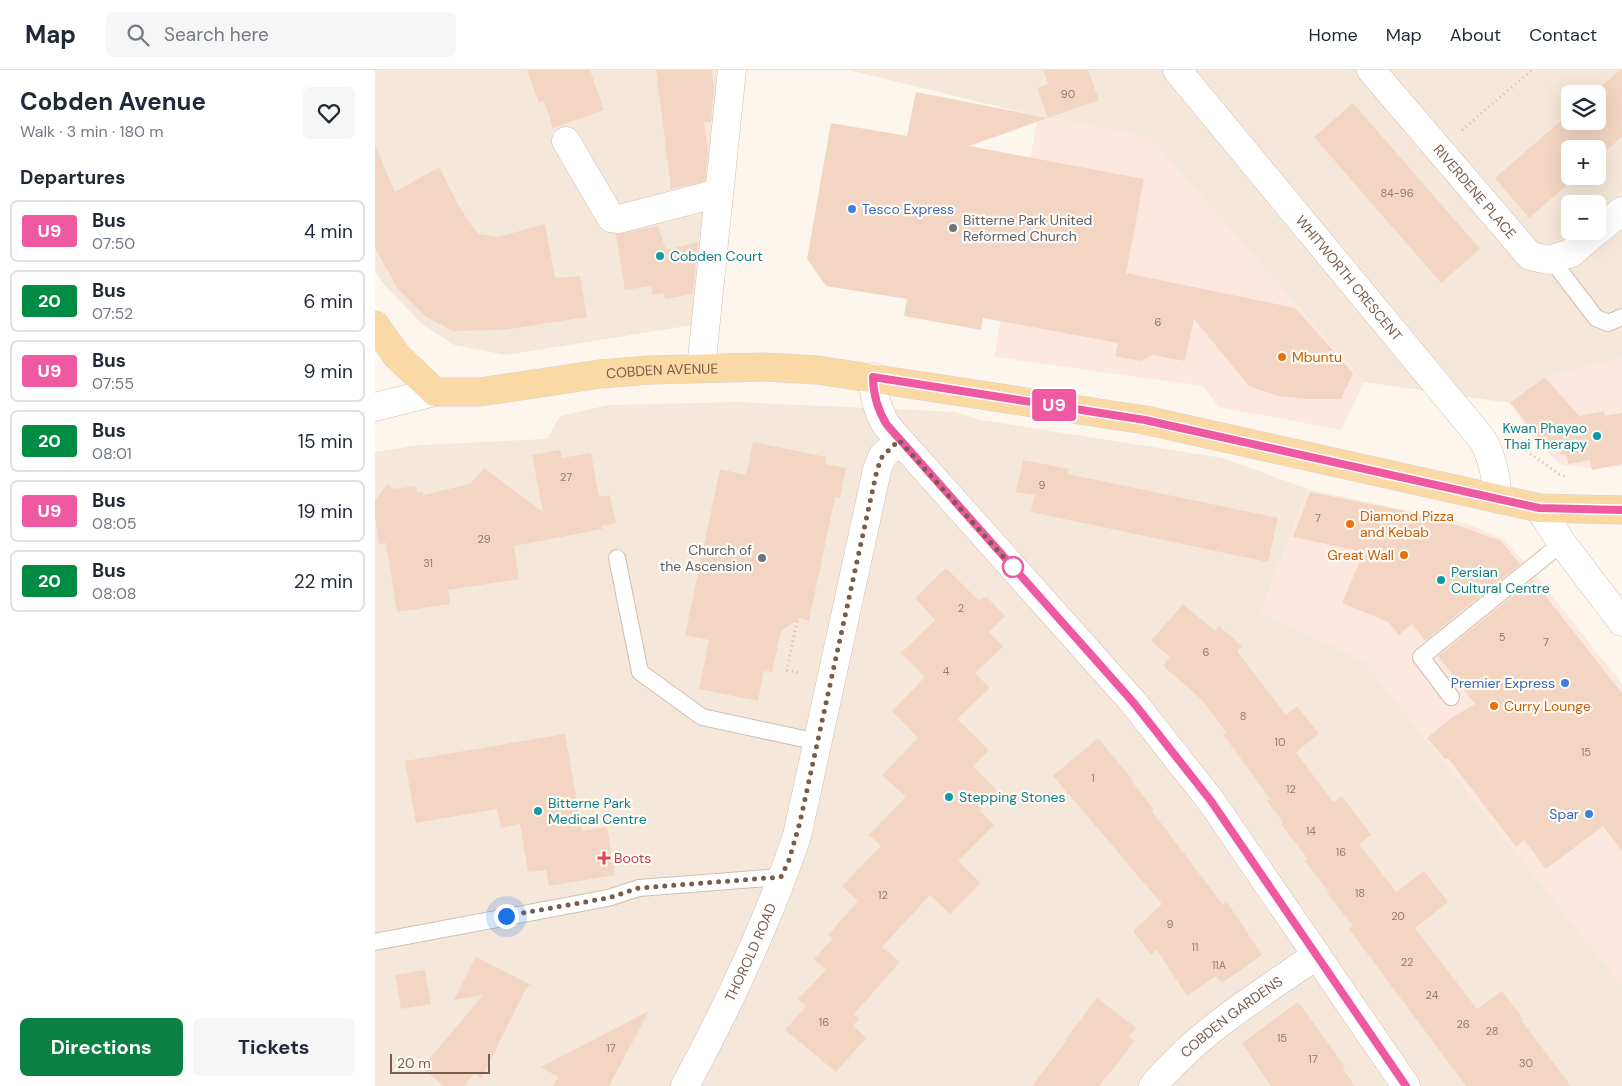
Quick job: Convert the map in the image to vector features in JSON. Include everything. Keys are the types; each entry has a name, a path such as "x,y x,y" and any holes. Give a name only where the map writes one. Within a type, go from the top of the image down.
{"main road":[{"path":"375,325 397,356 435,392"},
{"name":"COBDEN AVENUE","path":"435,392 480,392 600,374 701,368 764,366 817,370 873,377 1145,420 1539,508 1622,510"}],"street":[{"path":"701,368 732,70"},
{"name":"WHITWORTH CRESCENT","path":"1177,70 1482,438 1489,451 1495,475 1497,499"},
{"name":"RIVERDENE PLACE","path":"1371,70 1531,256 1551,259"},
{"path":"566,141 611,218 619,219 719,192"},
{"path":"1606,223 1622,210"},
{"path":"1551,259 1571,253 1586,240"},
{"path":"873,377 873,393 881,416 899,440 1133,702 1211,801 1406,1086"},
{"name":"COBDEN AVENUE","path":"375,407 435,392"},
{"name":"THOROLD ROAD","path":"685,1086 734,990 797,836 877,470 882,457 899,440"},
{"path":"1539,508 1622,622"},
{"name":"COBDEN GARDENS","path":"1153,1086 1175,1061 1210,1029 1317,955"}],"lane":[{"path":"1551,259 1596,318 1608,323 1622,317"},
{"path":"1451,697 1421,657 1562,542"},
{"path":"617,558 640,672 702,717 818,742"},
{"path":"375,942 608,898 639,888 781,877"}],"path":[{"path":"1439,150 1532,70"},
{"path":"1519,443 1523,450 1559,474 1568,476"},
{"path":"797,621 787,670 831,680"}],"shaded area":[{"path":"375,70 727,70 699,324 506,355 454,345 421,323 381,281 375,271"},
{"path":"848,70 1622,70 1622,358 1545,377 1510,403 1364,382 1149,137 1038,116"},
{"path":"1038,116 1149,137 1364,382 1341,430 1219,407 1203,386 994,357"},
{"path":"1622,358 1622,466 1592,468 1562,465 1537,443 1510,403 1545,377"},
{"path":"737,402 956,412 981,420 1223,458 1308,489 1261,612 1364,661 1622,985 1622,1086 375,1086 375,452 420,445 547,439 560,416 608,405"},
{"path":"1308,489 1468,524 1503,539 1530,568 1622,684 1622,985 1364,661 1261,612"}],"building":[{"path":"527,70 590,70 604,110 553,128 544,101 539,103"},
{"path":"656,70 712,70 714,91 711,122 704,122 708,153 705,181 671,189"},
{"path":"1043,70 1088,70 1099,100 969,146 1144,179 1126,273 1295,308 1353,373 1341,399 1306,399 1278,396 1249,386 1194,319 1185,361 1153,355 1140,361 1115,356 1118,343 983,318 981,330 904,316 907,299 826,286 807,259 831,123 907,136 916,92 1048,118 1037,88 1048,84"},
{"path":"1622,70 1622,137 1606,150 1606,140 1561,140 1561,185 1567,185 1529,218 1495,178 1561,121 1561,130 1606,130 1606,85 1602,85"},
{"path":"1353,103 1480,249 1441,283 1314,137"},
{"path":"375,145 395,192 439,167 459,206 479,234 498,237 545,224 555,278 580,276 587,317 503,330 453,331 426,317 398,289 375,248"},
{"name":"Cobden Court","path":"658,226 666,250 698,242 693,294 665,299 664,293 653,295 651,286 625,290 616,234"},
{"path":"1545,377 1579,416 1604,411 1605,416 1622,413 1622,464 1592,470 1590,460 1568,464 1567,456 1552,450 1544,443 1510,403"},
{"name":"Church of the Ascension","path":"753,442 826,457 825,464 846,468 840,498 835,497 809,621 800,618 781,631 772,672 764,671 758,701 699,689 709,640 685,635 720,469 746,475"},
{"path":"560,450 562,458 591,453 599,497 610,495 616,523 602,526 602,529 514,546 519,579 448,590 450,604 397,612 386,543 379,544 375,517 375,501 387,484 394,489 416,486 417,492 423,492 423,495 470,484 484,468 543,512 532,455"},
{"path":"1023,460 1069,469 1068,474 1278,518 1268,562 1031,512 1035,495 1016,492"},
{"path":"1310,492 1400,510 1463,527 1501,541 1520,564 1425,641 1412,624 1399,635 1388,622 1342,603 1359,563 1351,560 1355,550 1293,537"},
{"path":"946,568 978,600 987,597 1005,616 989,632 1003,647 975,673 990,688 957,719 989,750 973,766 998,791 979,810 994,825 958,861 981,883 950,914 930,895 882,947 900,962 854,1014 859,1019 853,1025 866,1038 836,1072 785,1030 806,1006 798,999 826,970 814,959 832,939 828,935 858,901 842,886 881,846 869,835 906,797 882,775 918,738 892,711 925,677 901,653 935,620 915,598"},
{"path":"1533,580 1622,693 1622,851 1603,826 1546,869 1524,840 1516,847 1448,758 1445,759 1427,738 1451,718 1475,704 1438,656"},
{"path":"1183,604 1215,631 1219,626 1242,646 1237,651 1286,715 1297,706 1319,734 1296,752 1333,802 1342,796 1371,835 1359,844 1396,892 1424,871 1448,902 1415,928 1477,1009 1502,991 1523,1019 1521,1020 1571,1086 1466,1086 1349,929 1353,926 1305,861 1308,859 1281,824 1283,822 1267,801 1270,799 1223,734 1226,732 1201,699 1163,666 1170,657 1151,641"},
{"name":"Bitterne Park Medical Centre","path":"565,734 582,831 607,827 615,875 549,886 546,870 528,872 520,824 501,828 497,809 416,823 405,761"},
{"path":"1098,738 1132,779 1154,810 1152,811 1223,905 1227,902 1262,955 1222,983 1216,976 1187,996 1157,950 1151,955 1133,931 1162,904 1053,776"},
{"path":"476,957 533,986 527,987 481,1079 475,1073 464,1086 444,1086 422,1068 483,995 454,1000"},
{"path":"425,970 431,1004 401,1009 395,975"},
{"path":"1097,998 1136,1028 1129,1037 1134,1041 1121,1059 1099,1086 1032,1086 1067,1040"},
{"path":"1298,1002 1329,1044 1355,1086 1271,1086 1242,1043"},
{"path":"649,1011 609,1086 553,1086 558,1077 541,1067"}],"bus line":[{"name":"U9","path":"1406,1086 1211,801 1133,702 887,425 876,404 873,393 873,377 1145,420 1539,508 1622,510"}],"place":[{"name":"Tesco Express","path":"852,209"},
{"name":"Bitterne Park United Reformed Church","path":"953,228"},
{"name":"Cobden Court","path":"660,256"},
{"name":"Mbuntu","path":"1282,357"},
{"name":"Kwan Phayao Thai Therapy","path":"1597,436"},
{"name":"Diamond Pizza and Kebab","path":"1350,524"},
{"name":"Great Wall","path":"1404,555"},
{"name":"Church of the Ascension","path":"762,558"},
{"name":"Persian Cultural Centre","path":"1441,580"},
{"name":"Premier Express","path":"1565,683"},
{"name":"Curry Lounge","path":"1494,706"},
{"name":"Stepping Stones","path":"949,797"},
{"name":"Bitterne Park Medical Centre","path":"538,811"},
{"name":"Spar","path":"1589,814"},
{"name":"Boots","path":"604,858"}],"route":[{"path":"506,916 608,898 639,888 781,877 797,836 877,470 882,457 899,440 1017,572 1013,567"}]}
